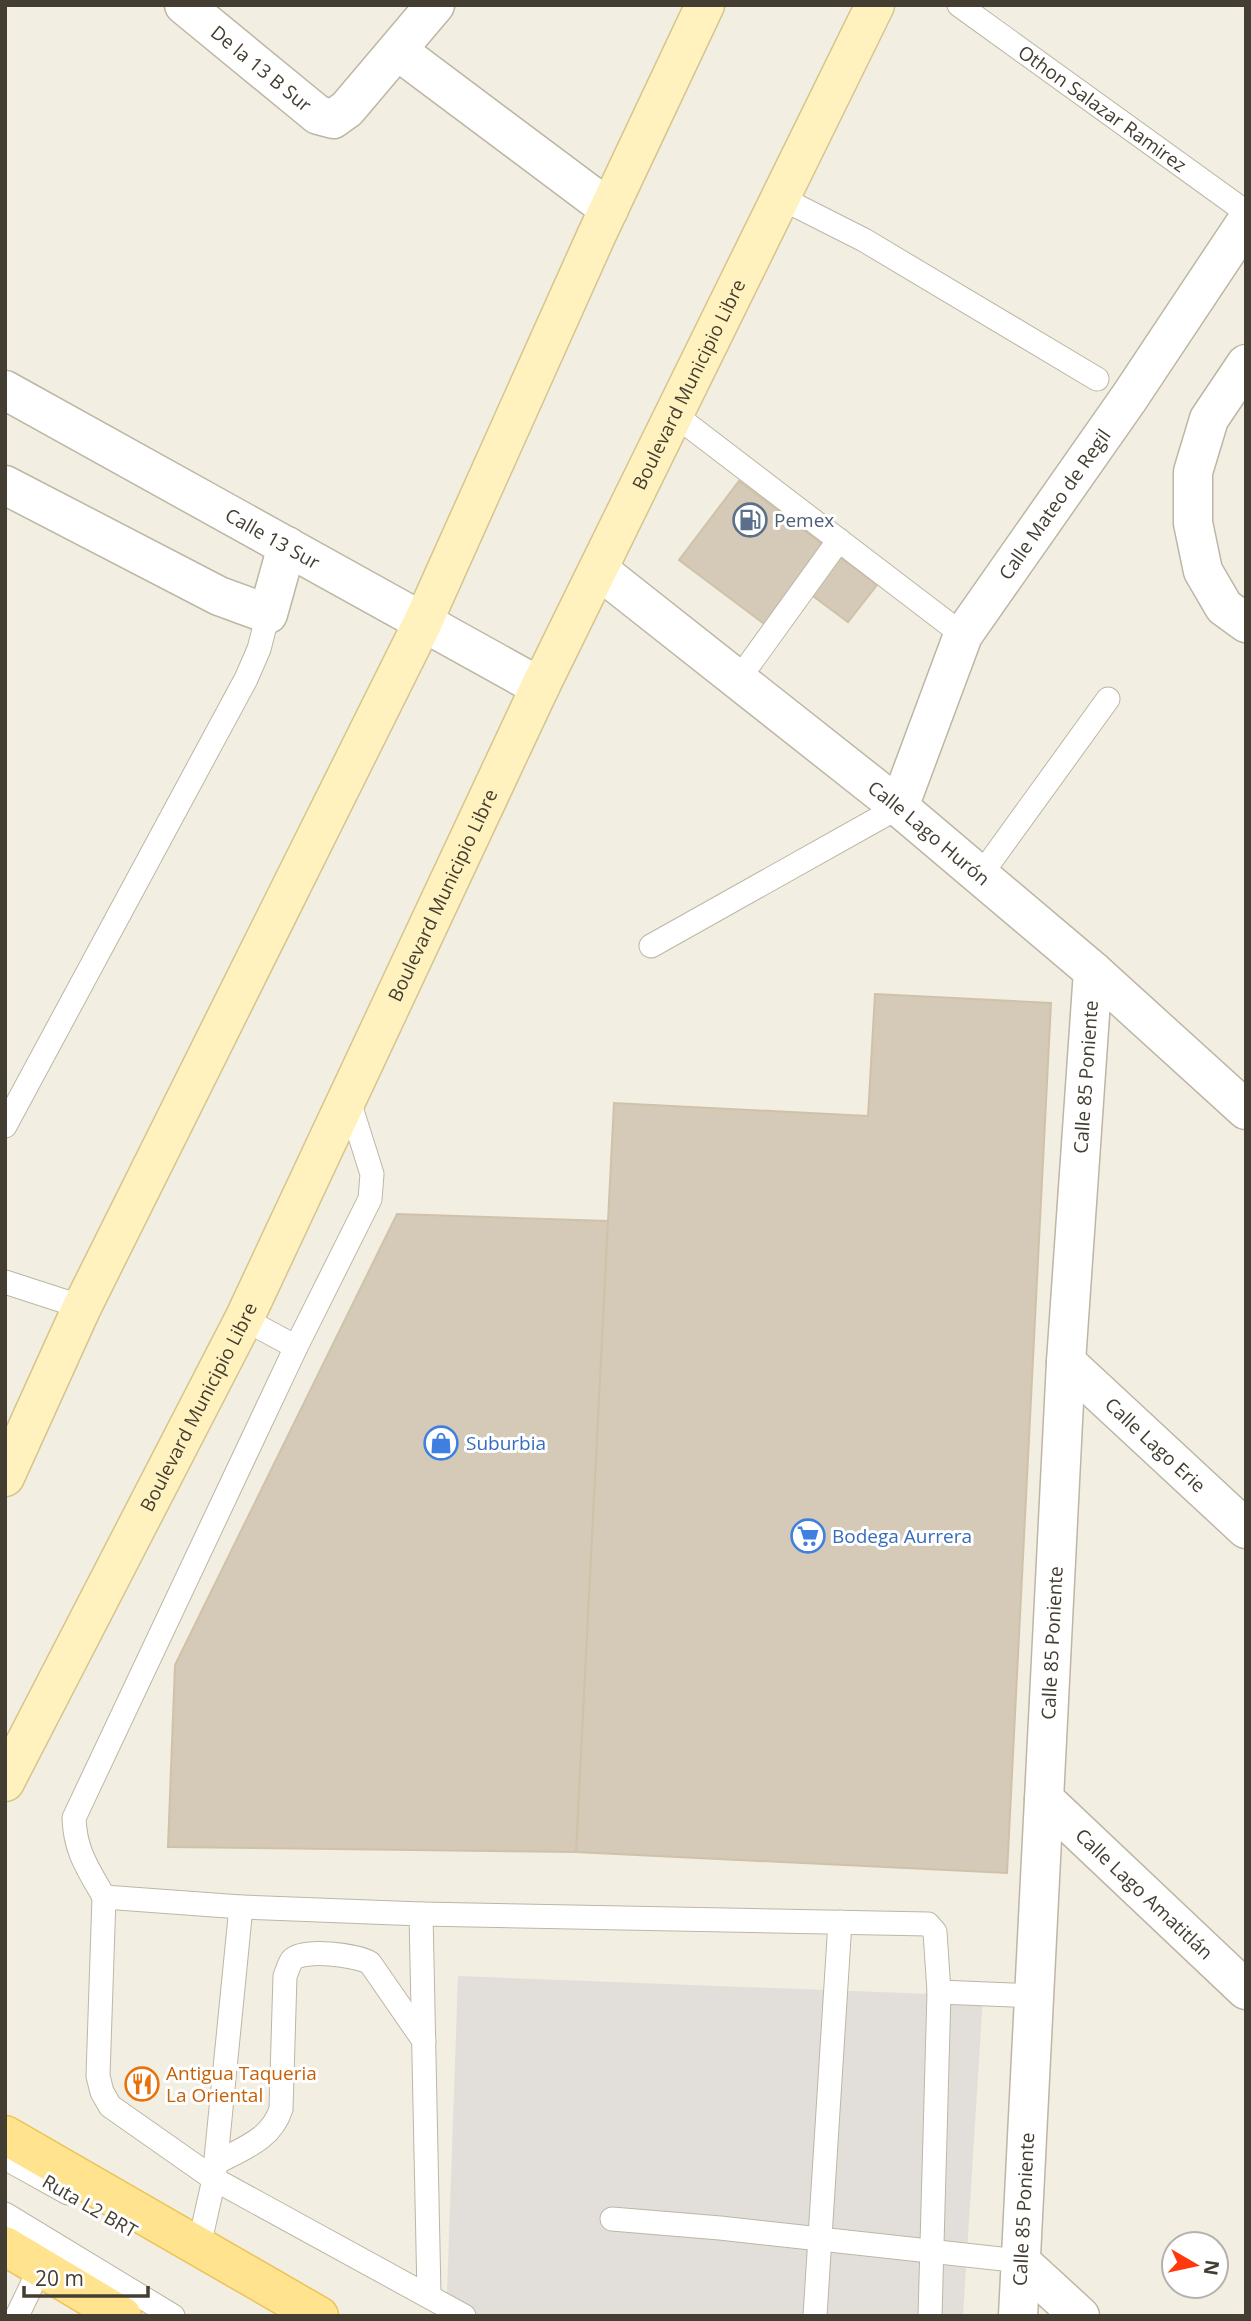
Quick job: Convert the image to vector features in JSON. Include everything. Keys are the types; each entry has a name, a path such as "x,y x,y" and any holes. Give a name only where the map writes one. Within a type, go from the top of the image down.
{"main road":[{"path":"5,1477 82,1307 422,622 609,209 705,5"},
{"name":"Boulevard Municipio Libre","path":"5,1782 244,1319 540,687 875,5"},
{"path":"5,2111 90,2185"},
{"path":"5,2135 319,2316"},
{"path":"5,2246 122,2316"}],"street":[{"name":"De la 13 B Sur","path":"184,5 318,115 333,119 347,109 397,51"},
{"path":"435,5 397,51 609,209"},
{"name":"Calle Mateo de Regil","path":"899,807 963,635 1129,398 1246,222"},
{"path":"1246,364 1209,419 1193,472 1193,523 1203,571 1224,607 1246,623"},
{"name":"Calle 13 Sur","path":"5,390 540,687"},
{"path":"5,485 219,596 268,614 287,546"},
{"name":"Calle Lago Hurón","path":"599,570 899,807 1093,971 1246,1110"},
{"name":"Calle 85 Poniente","path":"1018,2316 1066,1362 1093,971"},
{"name":"Calle Lago Erie","path":"1066,1362 1246,1529"},
{"name":"Calle Lago Amatitlán","path":"1044,1799 1246,1990"},
{"path":"1020,2261 1080,2316"}],"lane":[{"name":"Othon Salazar Ramirez","path":"959,5 1246,212"},
{"path":"781,198 863,240 1097,379"},
{"path":"675,415 963,635"},
{"path":"738,680 839,540"},
{"path":"5,1126 246,680 259,649 268,614"},
{"path":"980,876 1108,699"},
{"path":"651,946 899,807"},
{"path":"348,1098 372,1174 370,1199 296,1348 74,1818 81,1857 104,1897 98,2076 102,2092 110,2106 215,2171 464,2316"},
{"path":"5,1282 82,1307"},
{"path":"244,1319 296,1348"},
{"path":"104,1897 241,1907 421,1913 928,1924 936,1932 939,1992 930,2316"},
{"path":"199,2246 215,2171 241,1907"},
{"path":"421,1913 429,2295"},
{"path":"816,2316 840,1922"},
{"path":"215,2171 266,2135 276,2124 281,2109 285,1976 292,1960 305,1953 361,1957 370,1963 424,2041"},
{"path":"939,1992 1034,1996"},
{"name":"Ruta L2 BRT","path":"5,2158 284,2316"},
{"path":"5,2214 173,2316"},
{"path":"612,2219 720,2228 1020,2261"},
{"path":"17,2316 41,2266"}],"shaded area":[{"path":"458,1976 983,1996 963,2316 479,2316 447,2293"}],"building":[{"name":"Pemex","path":"739,481 877,585 848,622 798,585 767,626 679,560"},
{"name":"Bodega Aurrera","path":"875,994 1051,1003 1007,1873 576,1852 614,1103 868,1116"},
{"name":"Suburbia","path":"397,1214 608,1221 576,1852 168,1847 175,1665"}],"place":[{"name":"Pemex","path":"750,520"},
{"name":"Suburbia","path":"441,1443"},
{"name":"Bodega Aurrera","path":"808,1536"},
{"name":"Antigua Taqueria La Oriental","path":"142,2084"}]}
